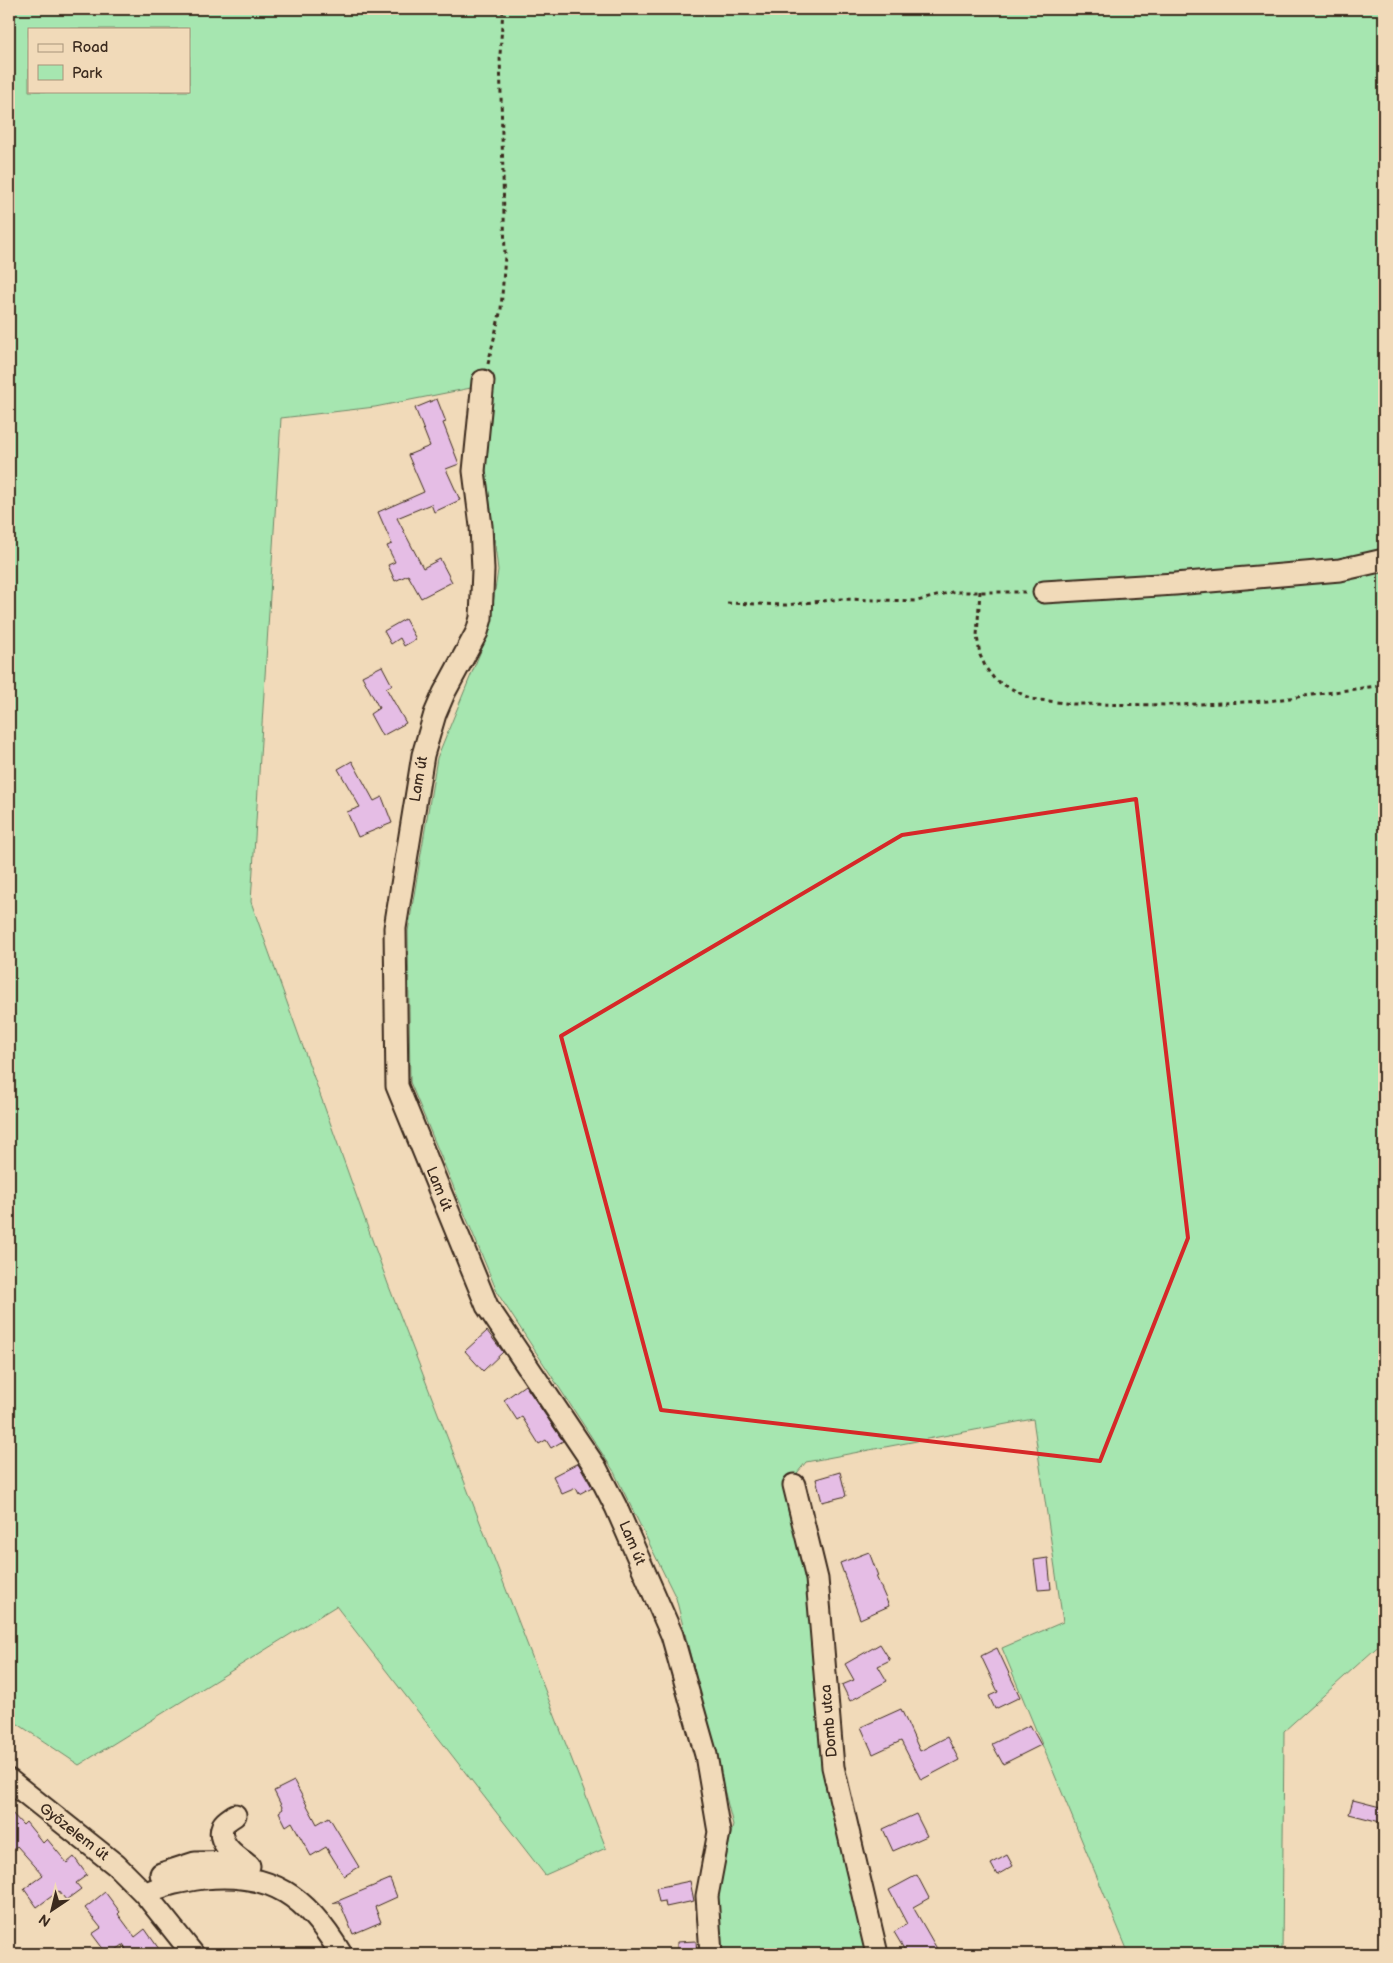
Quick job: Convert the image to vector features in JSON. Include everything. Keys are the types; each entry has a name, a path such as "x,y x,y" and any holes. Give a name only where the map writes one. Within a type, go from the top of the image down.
{"street":[{"name":"Lam út","path":"483,381 474,471 481,526 483,570 481,618 477,632 444,693 435,714 423,755 394,928 397,1086 487,1306 596,1468 616,1507 672,1635 706,1755 719,1832 707,1896 711,1954"},
{"path":"1044,592 1175,584 1340,570 1384,560"},
{"name":"Domb utca","path":"794,1486 817,1579 833,1767 877,1954"},
{"name":"Győzelem út","path":"9,1780 95,1847 141,1890 193,1954"},
{"path":"235,1815 224,1824 221,1834 224,1843 252,1868 268,1871"},
{"path":"141,1890 147,1880 195,1863 244,1862"},
{"path":"141,1890 186,1880 216,1877 249,1878 272,1884 298,1900 316,1916 341,1954"}],"path":[{"path":"483,381 501,309 505,256 500,55 503,9"},
{"path":"980,591 977,636 980,655 986,668 995,680 1031,699 1073,704 1195,704 1268,701 1384,685"},
{"path":"727,603 786,605 840,598 917,601 952,592 1044,592"}],"highlighted area":[{"path":"1136,799 1188,1238 1100,1461 661,1410 561,1036 902,835"}],"green space":[{"path":"9,9 1384,9 1384,1641 1284,1731 1282,1954 1129,1954 1002,1648 1063,1622 1033,1419 806,1462 789,1483 875,1954 720,1954 718,1894 733,1825 676,1598 613,1470 498,1294 410,1082 408,931 437,758 489,631 498,570 476,387 375,407 281,418 251,902 388,1284 606,1848 545,1875 336,1606 79,1765 9,1718"}],"building":[{"path":"437,399 446,422 443,423 459,464 446,469 460,500 434,512 431,504 397,518 423,568 440,559 452,582 421,598 408,575 395,581 388,565 395,562 387,546 392,544 378,512 424,492 408,455 430,446 415,408"},
{"path":"405,619 416,639 404,646 400,638 391,644 384,631"},
{"path":"382,666 392,685 386,688 406,723 382,736 370,714 379,708 362,676"},
{"path":"352,761 374,801 382,797 392,823 358,837 347,812 360,807 338,769"},
{"path":"487,1331 503,1352 483,1371 465,1351"},
{"path":"525,1385 563,1441 551,1448 546,1440 539,1444 522,1417 517,1420 504,1400"},
{"path":"578,1463 592,1487 579,1494 576,1488 562,1494 553,1476"},
{"path":"840,1472 846,1496 822,1502 816,1479"},
{"path":"869,1552 878,1576 876,1576 889,1606 860,1619 840,1563"},
{"path":"1048,1558 1051,1589 1038,1590 1034,1560"},
{"path":"880,1644 890,1660 878,1666 887,1681 850,1701 842,1685 854,1680 845,1664"},
{"path":"997,1648 1020,1697 995,1709 989,1696 998,1692 981,1656"},
{"path":"901,1709 920,1751 947,1737 959,1760 921,1780 901,1741 873,1754 861,1727"},
{"path":"1030,1725 1041,1745 1003,1764 992,1744"},
{"path":"294,1781 317,1824 329,1817 359,1867 344,1876 326,1847 311,1856 292,1822 286,1826 279,1812 283,1809 274,1791"},
{"path":"1353,1800 1384,1808 1384,1823 1349,1814"},
{"path":"9,1810 23,1825 26,1822 43,1843 47,1839 67,1863 74,1857 87,1875 76,1883 81,1889 66,1900 59,1891 37,1907 24,1889 43,1875 17,1846 9,1853"},
{"path":"916,1814 927,1836 893,1851 883,1829"},
{"path":"1007,1855 1013,1866 997,1875 991,1864"},
{"path":"917,1875 929,1898 913,1907 940,1954 907,1954 894,1932 907,1924 889,1890"},
{"path":"390,1879 397,1897 375,1907 381,1922 353,1934 340,1903 333,1903"},
{"path":"690,1881 694,1901 666,1907 665,1901 659,1902 656,1888"},
{"path":"105,1892 135,1937 145,1929 159,1949 152,1954 129,1954 123,1945 107,1954 92,1934 101,1928 85,1908"},
{"path":"696,1941 697,1954 677,1954 677,1942"}]}
